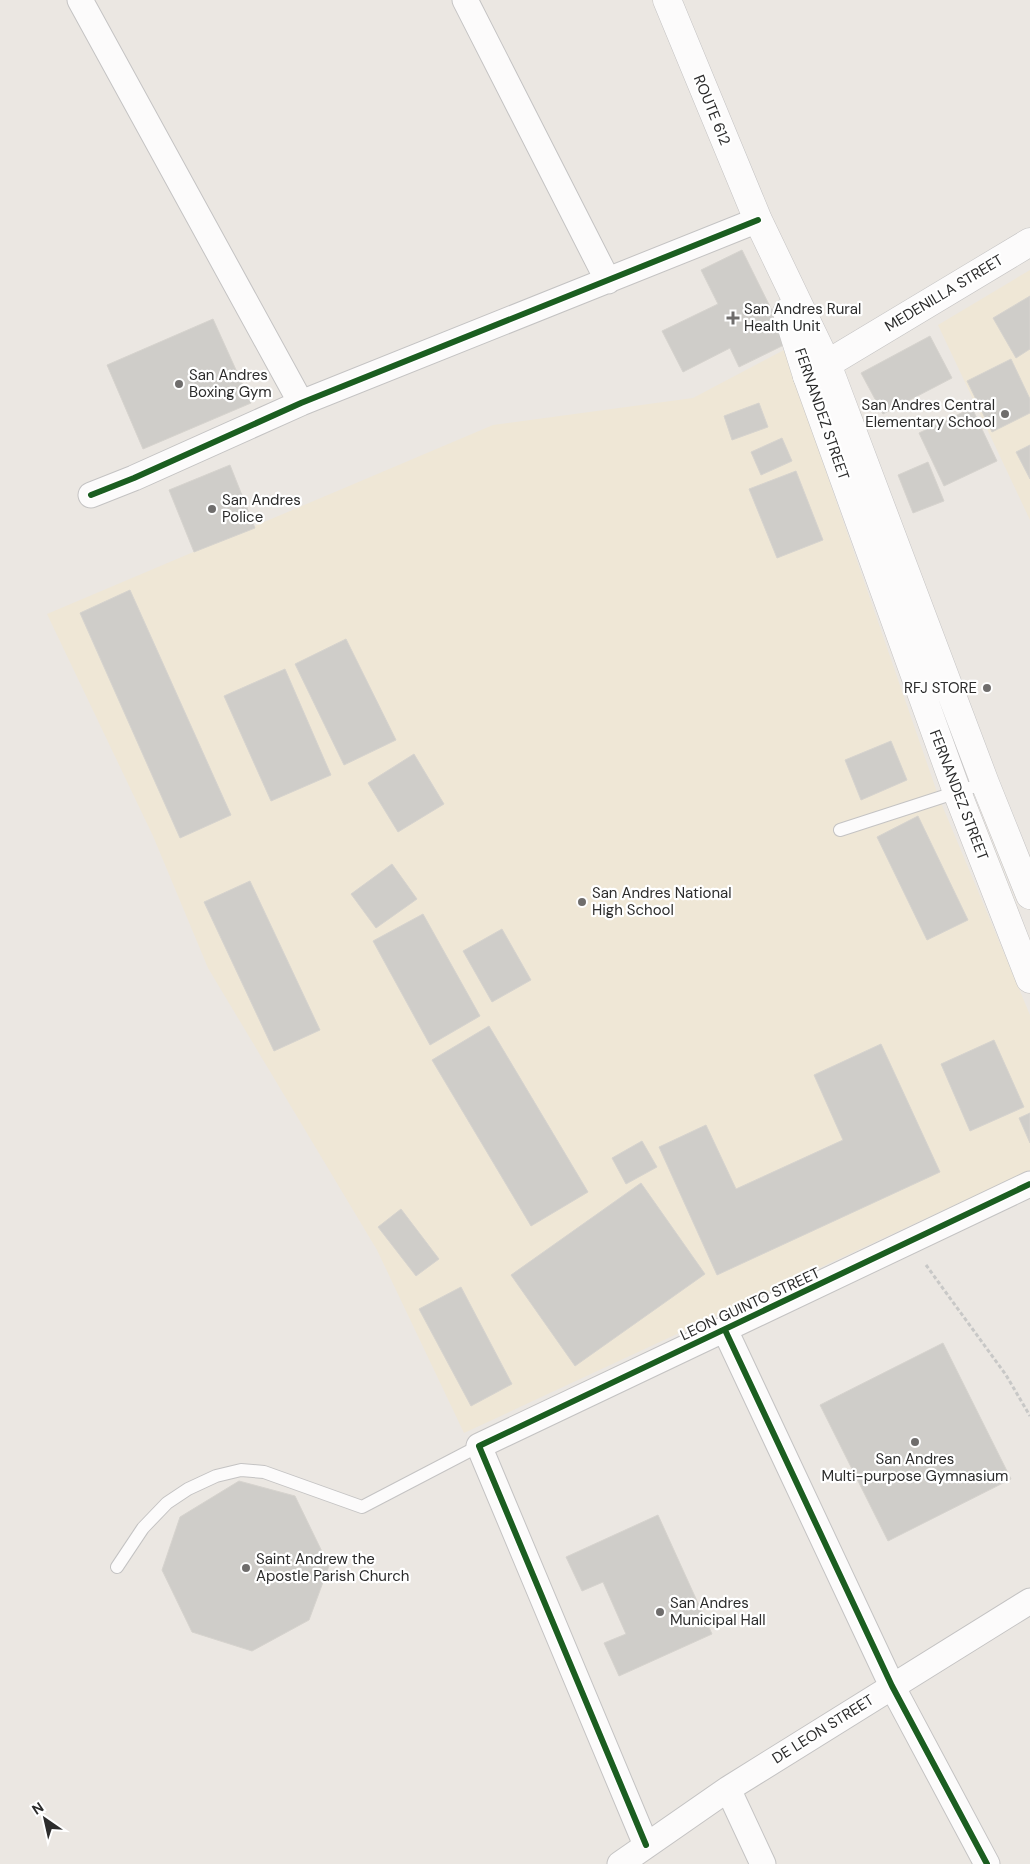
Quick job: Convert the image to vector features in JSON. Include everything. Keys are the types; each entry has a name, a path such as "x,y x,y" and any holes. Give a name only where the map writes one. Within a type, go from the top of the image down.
{"main road":[{"name":"ROUTE 612","path":"667,0 758,220"},
{"name":"FERNANDEZ STREET","path":"758,220 1030,895"},
{"name":"MEDENILLA STREET","path":"817,370 1030,242"},
{"name":"FERNANDEZ STREET","path":"817,370 957,792 1030,978"}],"street":[{"path":"80,0 301,402"},
{"path":"465,0 608,281"},
{"path":"91,495 134,478 301,402 758,220"},
{"name":"LEON GUINTO STREET","path":"479,1446 1030,1184"},
{"path":"725,1330 892,1686 987,1864"},
{"path":"479,1446 646,1845"},
{"name":"DE LEON STREET","path":"620,1864 728,1789 1030,1601"},
{"path":"728,1789 763,1864"}],"lane":[{"path":"840,830 985,783"},
{"path":"117,1567 143,1528 167,1503 188,1489 216,1476 241,1470 264,1472 362,1507 479,1446"}],"path":[{"path":"909,1243 1006,1375 1030,1416"}],"shaded area":[{"name":"San Andres Central Elementary School","path":"1030,270 1030,520 938,325"},
{"name":"San Andres National High School","path":"784,350 939,798 1030,1015 1030,1170 464,1433 377,1250 208,968 153,836 47,614 493,425 693,398"}],"building":[{"name":"San Andres Rural Health Unit","path":"742,250 788,343 739,367 730,348 683,372 662,331 718,304 701,270"},
{"path":"1030,296 1030,349 1016,358 993,318"},
{"name":"San Andres Boxing Gym","path":"213,319 251,403 143,449 107,365"},
{"path":"930,336 952,378 883,414 861,373"},
{"path":"1011,359 1030,399 1030,413 992,432 967,381"},
{"path":"759,403 768,427 732,440 724,416"},
{"path":"972,408 997,461 944,486 919,433"},
{"path":"782,438 792,461 761,475 751,452"},
{"path":"1030,445 1030,479 1016,452"},
{"path":"928,462 944,501 913,513 898,475"},
{"name":"San Andres Police","path":"230,465 255,528 194,552 169,490"},
{"path":"796,471 823,540 777,558 749,489"},
{"path":"130,590 231,815 180,838 80,613"},
{"path":"346,639 396,740 344,765 295,664"},
{"path":"285,669 331,775 271,801 224,696"},
{"path":"891,741 907,780 861,800 845,760"},
{"path":"414,754 444,804 398,832 368,783"},
{"path":"918,816 968,920 927,940 877,837"},
{"path":"392,864 417,899 376,928 351,894"},
{"path":"250,881 320,1030 274,1051 204,902"},
{"path":"423,914 480,1016 430,1045 373,941"},
{"path":"502,929 531,980 492,1002 463,951"},
{"path":"489,1026 588,1192 531,1226 432,1060"},
{"path":"994,1040 1024,1107 970,1131 941,1064"},
{"path":"881,1044 940,1172 717,1275 659,1147 706,1125 736,1189 843,1140 814,1075"},
{"path":"1030,1113 1030,1143 1019,1118"},
{"path":"642,1141 657,1167 626,1184 612,1158"},
{"path":"641,1183 705,1274 575,1366 511,1275"},
{"path":"401,1209 439,1259 416,1276 378,1227"},
{"path":"461,1287 512,1384 471,1406 419,1309"},
{"name":"San Andres Multi-purpose Gymnasium","path":"943,1343 1011,1479 888,1541 820,1405"},
{"name":"Saint Andrew the Apostle Parish Church","path":"239,1481 295,1496 329,1566 309,1620 252,1651 192,1632 162,1570 180,1517"},
{"name":"San Andres Municipal Hall","path":"658,1515 712,1634 619,1676 604,1643 626,1634 603,1582 582,1591 566,1557"}],"cycle path":[{"path":"91,495 134,478 301,403 758,220"},
{"path":"646,1845 479,1446 1030,1184"},
{"path":"725,1330 892,1686 987,1864"}],"place":[{"name":"San Andres Rural Health Unit","path":"733,318"},
{"name":"San Andres Boxing Gym","path":"179,384"},
{"name":"San Andres Central Elementary School","path":"1005,414"},
{"name":"San Andres Police","path":"212,509"},
{"name":"RFJ STORE","path":"987,688"},
{"name":"San Andres National High School","path":"582,902"},
{"name":"San Andres Multi-purpose Gymnasium","path":"915,1442"},
{"name":"Saint Andrew the Apostle Parish Church","path":"246,1568"},
{"name":"San Andres Municipal Hall","path":"660,1612"}]}
